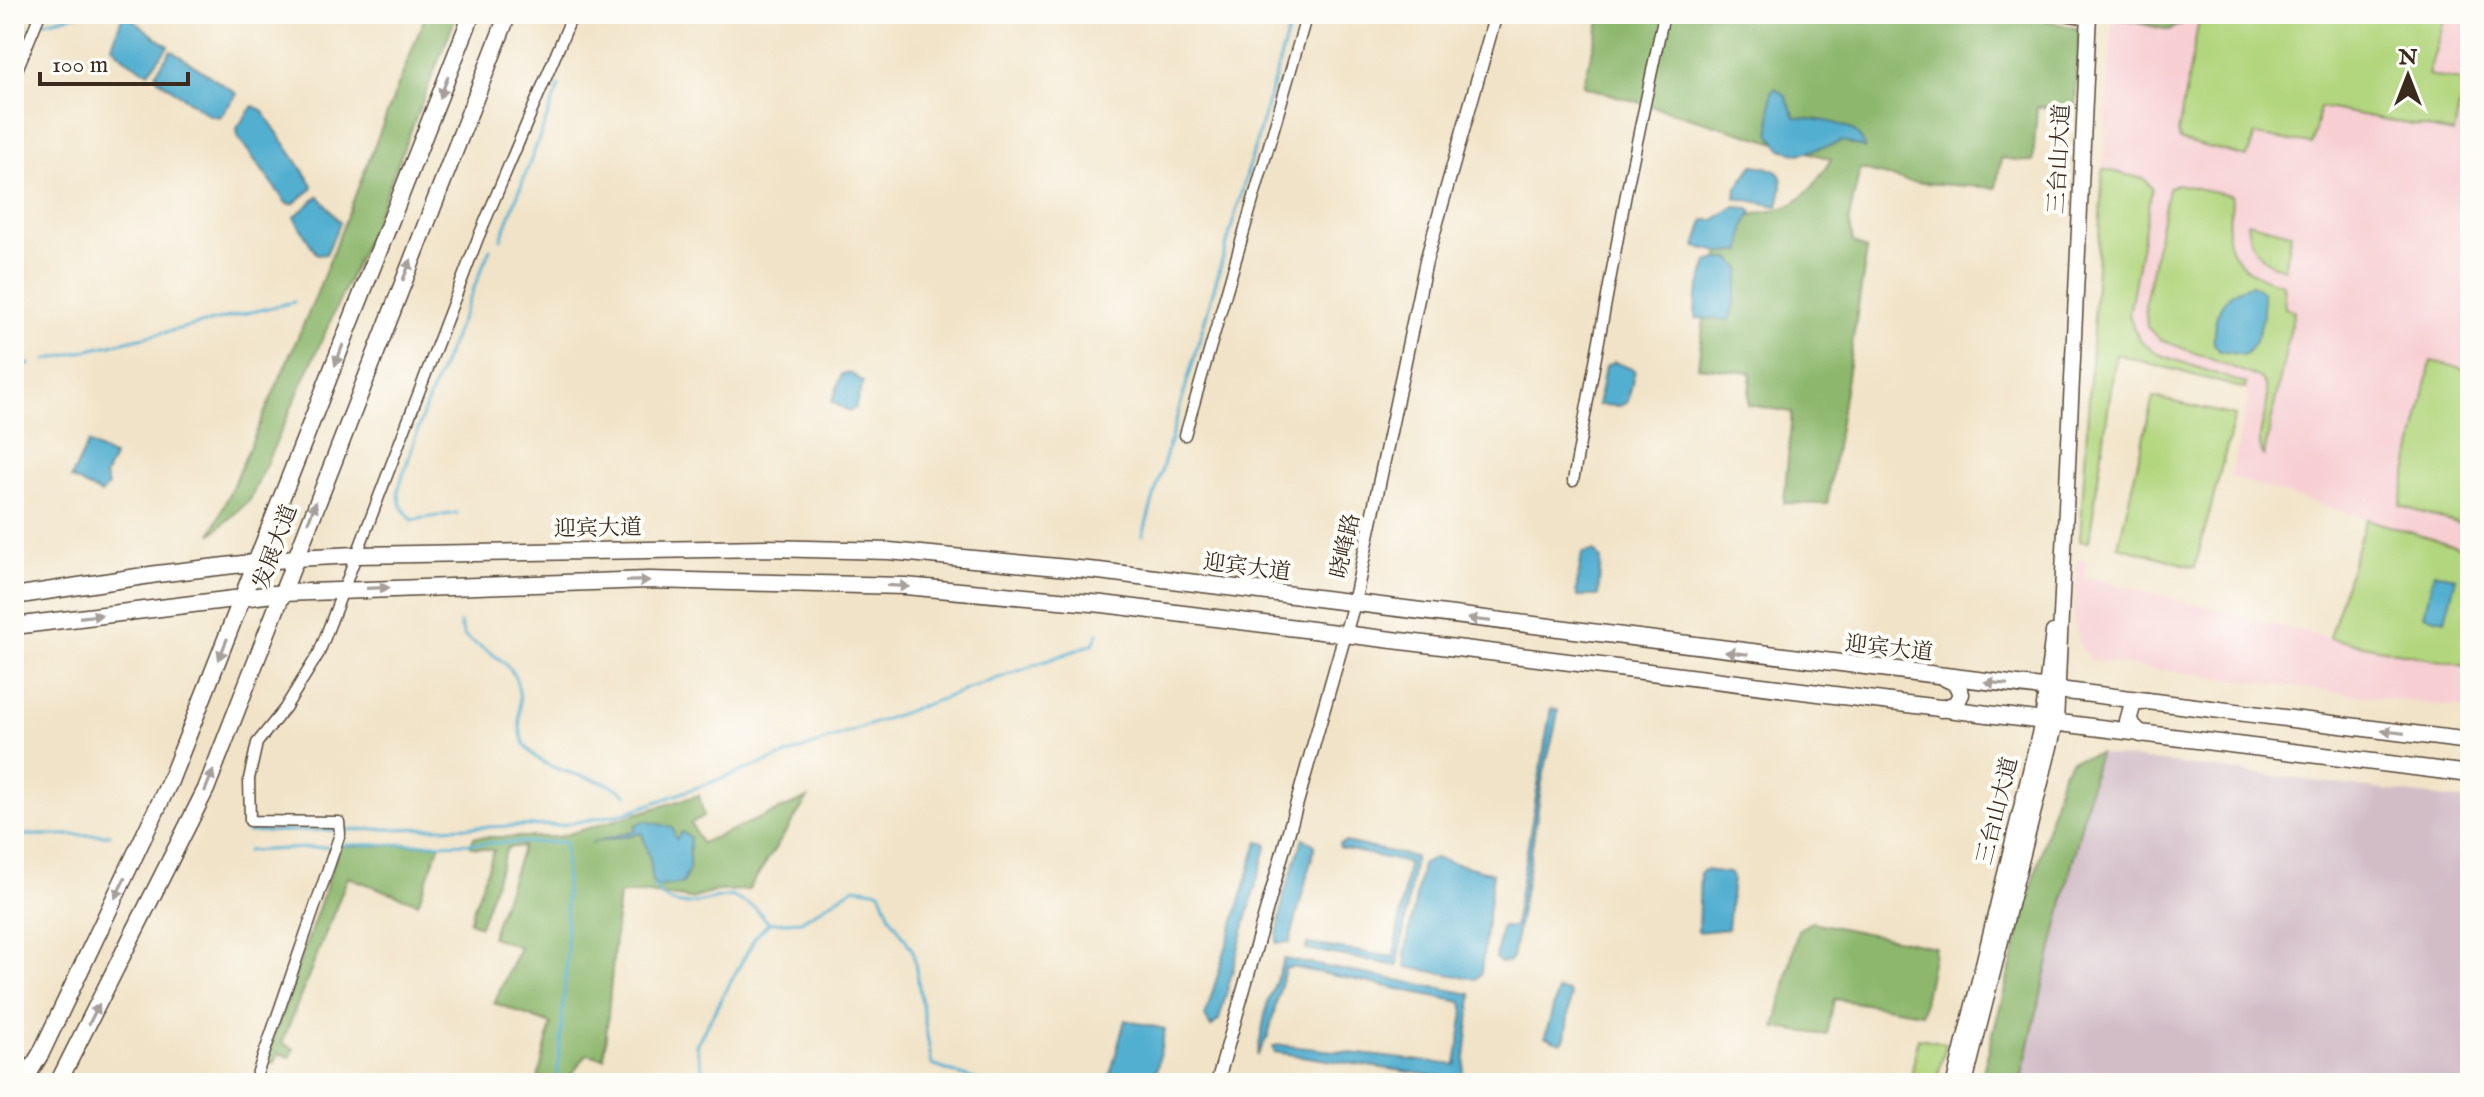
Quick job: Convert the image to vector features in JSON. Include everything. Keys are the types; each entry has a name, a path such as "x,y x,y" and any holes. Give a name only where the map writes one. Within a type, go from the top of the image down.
{"main road":[{"name":"发展大道","path":"23,1083 41,1053 157,811 472,14"},
{"name":"发展大道","path":"58,1083 206,789 508,14"},
{"name":"三台山大道","path":"1965,1083 2049,723 2065,545 2089,16"},
{"name":"迎宾大道","path":"14,596 294,558 767,548 889,551 1099,571 2470,741"},
{"path":"14,626 244,597 343,589 649,580 905,586 1103,604 1345,633 2470,774"},
{"path":"1941,709 1956,704 1961,694 1956,683 1943,677"},
{"path":"2141,734 2128,721 2129,709 2133,703 2148,701"},
{"name":"三台山大道","path":"1954,1083 2049,723"}],"street":[{"path":"14,16 20,14"},
{"path":"14,77 40,14"},
{"path":"254,1083 340,830 339,822 250,821 249,779 257,743 285,708 319,653 478,238 573,14"},
{"path":"1185,435 1307,14"},
{"name":"晓峰路","path":"1217,1083 1354,603 1426,261 1496,14"},
{"path":"1573,481 1626,194 1664,14"},
{"path":"2065,14 2089,16"}],"shaded area":[{"path":"2113,14 2470,14 2470,709 2093,661 2082,650 2073,620 2078,558 2086,560 2084,576 2329,638 2366,519 2231,477 2249,396 2245,389 2117,354 2089,542 2080,541"},
{"path":"2098,754 2470,801 2470,1083 2020,1083"}],"green space":[{"path":"426,14 457,14 372,228 250,500 211,535 315,298"},
{"path":"1602,14 2021,14 2079,29 2075,108 2037,107 2033,162 2001,158 1996,188 1910,182 1860,169 1849,219 1853,242 1867,250 1827,504 1784,503 1792,412 1748,405 1751,373 1698,367 1715,268 1730,233 1749,216 1789,206 1804,196 1831,159 1583,86"},
{"path":"2113,14 2187,14 2182,24 2169,30 2112,17"},
{"path":"2200,14 2446,14 2428,75 2470,83 2470,90 2459,107 2454,133 2320,107 2312,144 2255,135 2247,157 2180,140 2178,132"},
{"path":"2103,169 2144,179 2152,188 2129,314 2142,343 2161,355 2246,384 2245,389 2116,354 2089,542 2080,541"},
{"path":"2177,184 2231,195 2228,238 2231,249 2252,272 2283,284 2285,308 2294,311 2264,456 2260,437 2267,397 2266,387 2260,378 2161,340 2147,327 2145,303 2168,188"},
{"path":"2247,222 2291,233 2284,269 2262,258 2257,252"},
{"path":"2431,361 2470,370 2470,527 2400,506"},
{"path":"2153,397 2235,416 2195,567 2118,546"},
{"path":"2366,519 2470,550 2470,667 2329,638"},
{"path":"2098,754 2020,1083 1980,1083 2062,773 2072,760"},
{"path":"699,795 704,816 691,823 701,843 808,798 748,890 717,891 691,899 647,893 619,894 604,1058 587,1054 565,1083 537,1083 551,1024 494,1003 520,947 491,937 523,846 507,848 480,926 469,922 494,850 471,847 474,837 558,837"},
{"path":"440,844 418,903 348,877 282,1043 294,1049 290,1057 279,1053 274,1064 266,1060 340,846"},
{"path":"1811,922 1935,947 1922,1013 1834,999 1827,1035 1775,1028 1798,930"},
{"path":"1918,1038 1946,1043 1936,1083 1910,1083"}],"water":[{"path":"122,17 129,17 168,46 148,73 124,58 112,46"},
{"path":"171,50 237,94 220,117 209,115 158,79 156,73"},
{"path":"1775,88 1785,95 1795,117 1846,127 1855,133 1865,149 1844,141 1800,154 1781,149 1770,134 1771,92"},
{"path":"253,106 262,110 312,184 313,188 293,204 287,204 238,137 237,128"},
{"path":"1753,165 1771,169 1780,176 1782,188 1778,206 1735,198 1736,189"},
{"path":"319,196 340,223 326,254 317,255 294,217"},
{"path":"1734,207 1749,208 1752,212 1744,227 1742,251 1725,253 1696,247 1704,220 1714,220"},
{"path":"1731,259 1741,269 1730,320 1695,318 1696,298 1708,262"},
{"path":"2252,285 2262,292 2263,300 2263,317 2255,342 2244,355 2220,351 2214,344 2214,334 2221,306 2233,293"},
{"path":"1614,362 1635,370 1628,401 1620,406 1598,405 1605,367"},
{"path":"850,373 863,382 855,408 849,411 832,402 842,374"},
{"path":"88,443 114,457 105,476 108,486 101,494 71,478"},
{"path":"1594,551 1601,559 1598,596 1578,596 1576,591 1582,553"},
{"path":"2434,572 2456,578 2445,620 2424,615"},
{"path":"1551,708 1558,710 1557,720 1543,778 1512,958 1509,962 1500,963 1496,958 1501,927 1514,927"},
{"path":"645,821 672,827 676,839 682,832 690,837 689,869 683,883 657,887 652,882 651,863 642,833 591,843 636,830 635,825"},
{"path":"1303,838 1315,845 1290,942 1276,943 1284,894"},
{"path":"1258,842 1267,844 1219,1020 1211,1027 1205,1017"},
{"path":"1345,842 1415,857 1398,966 1306,949 1307,944 1394,957 1408,863 1340,848 1339,844"},
{"path":"1434,858 1493,873 1481,973 1476,979 1406,967 1405,954 1422,865"},
{"path":"1704,870 1730,873 1733,877 1728,929 1698,932 1700,873"},
{"path":"1284,959 1472,994 1463,1076 1456,1079 1274,1052 1273,1046 1281,1045 1456,1065 1464,1012 1462,1002 1292,967 1285,969 1268,1036 1257,1056 1267,1005"},
{"path":"1558,990 1571,996 1565,1038 1561,1043 1545,1037"},
{"path":"1125,1020 1165,1029 1154,1083 1108,1083"}],"waterway":[{"path":"45,22 79,14"},
{"path":"1143,535 1293,14"},
{"path":"14,29 27,26"},
{"path":"501,239 559,86"},
{"path":"457,513 412,520 401,506 398,491 425,408 490,249"},
{"path":"46,360 294,302"},
{"path":"14,367 29,364"},
{"path":"460,623 464,636 496,656 512,672 519,691 521,731 528,749 549,765 603,782 627,795"},
{"path":"344,830 561,825 626,813 1093,644 1098,633"},
{"path":"248,832 336,830"},
{"path":"14,835 110,835"},
{"path":"344,845 565,842 567,958 557,1083"},
{"path":"247,851 327,847"},
{"path":"654,886 662,896 680,904 731,896 755,908 769,923 801,921 855,887 880,891 890,916 913,951 932,1065 985,1083"},
{"path":"715,1083 702,1069 696,1045 756,936 769,923"}]}
